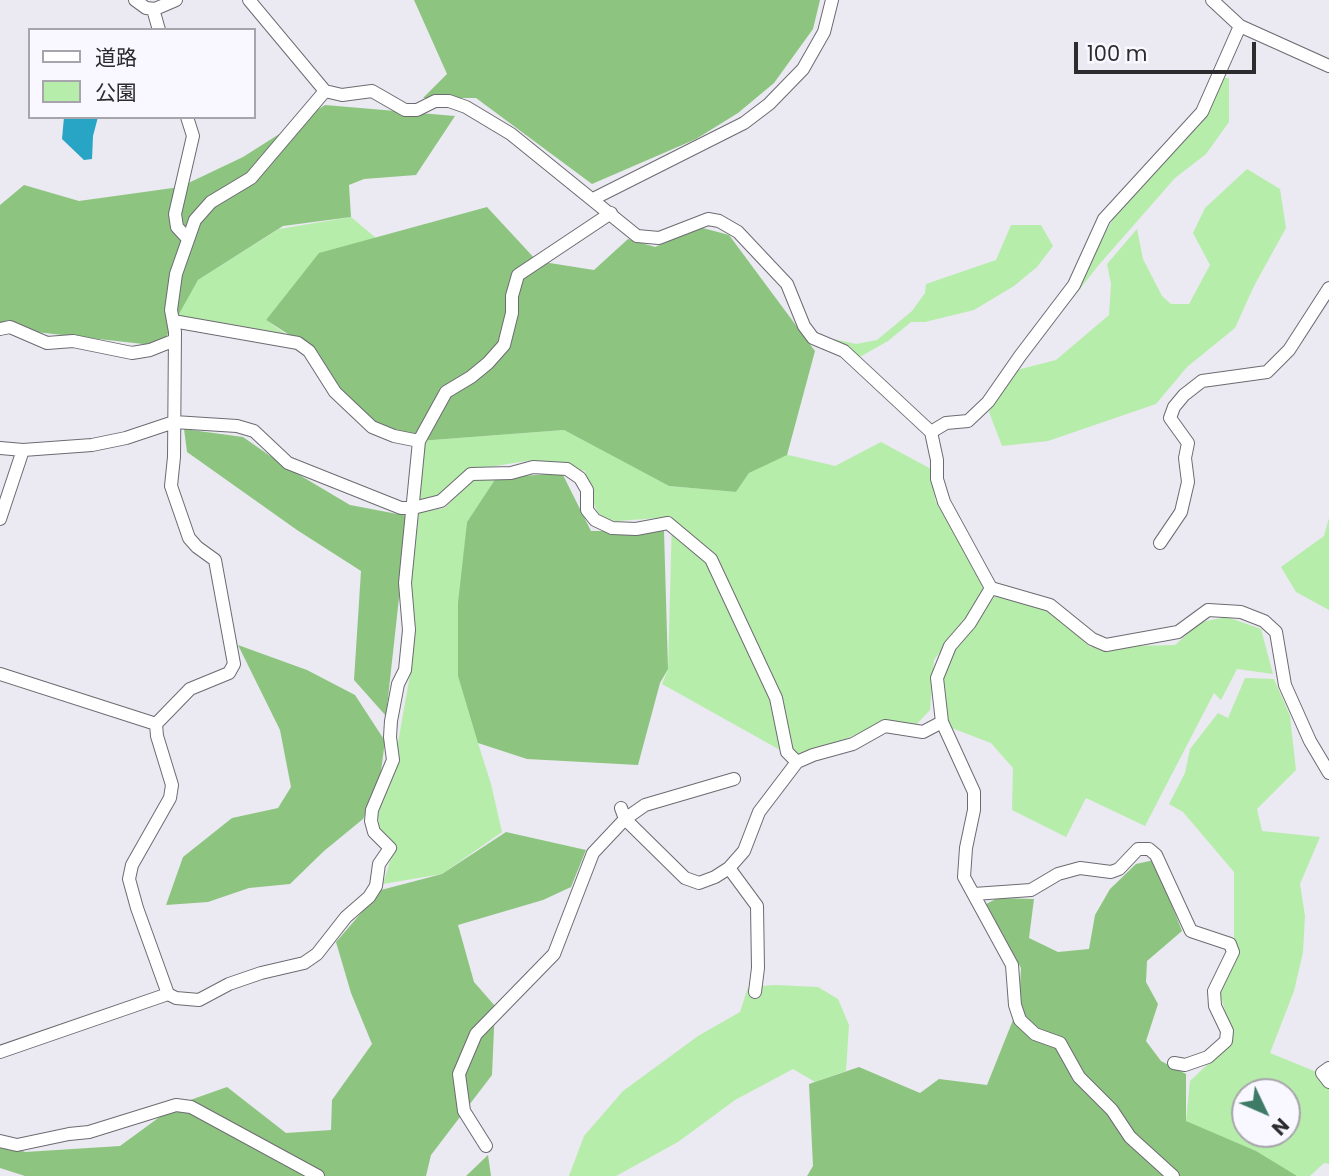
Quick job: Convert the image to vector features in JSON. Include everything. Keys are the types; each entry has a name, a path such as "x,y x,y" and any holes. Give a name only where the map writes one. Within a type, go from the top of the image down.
{"street":[{"path":"135,0 146,8 153,9 176,0"},
{"path":"593,199 744,123 769,104 803,69 824,32 832,0"},
{"path":"1212,0 1240,26 1329,66"},
{"path":"255,2 325,91 342,95 372,91 405,110 417,110 435,101 449,101 466,107 511,134 637,236 659,238 708,219 719,220 738,232 787,284 804,326 813,338 844,351 931,432 937,460 937,479 944,502 991,588 1050,605 1092,639 1106,645 1178,632 1208,610 1241,612 1264,621 1276,632 1284,685 1310,741 1329,773"},
{"path":"153,9 158,28"},
{"path":"931,432 946,423 968,421 988,402 1074,285 1104,219 1202,112 1240,26"},
{"path":"325,91 251,178 211,202 195,220 176,274 171,310 175,340 171,486 189,538 215,561 234,664 229,673 190,689 156,724 172,785 170,798 132,865 128,879 168,994 176,998 199,1000 229,984 304,963 317,954 346,917 369,897 376,886 379,864 390,848 374,832 372,810 393,760 391,721 398,684 405,670 409,630 405,583 419,441 446,392 471,377 504,345 518,275 611,213"},
{"path":"188,119 193,136 175,214 177,227 188,239"},
{"path":"1160,543 1181,512 1188,482 1185,458 1188,443 1170,418 1174,407 1202,381 1267,372 1289,350 1329,288"},
{"path":"173,321 298,343 309,351 335,392 372,427 394,436 419,441"},
{"path":"0,329 10,327 47,342 73,341 132,353 150,350 175,340"},
{"path":"0,448 23,450 92,445 126,438 174,422 247,428 254,431 288,463 401,508 441,501 471,474 511,473 533,467 567,469 580,478 587,489 587,510 595,520 612,528 636,529 668,523 711,559 776,698 787,752 797,762"},
{"path":"0,519 23,450"},
{"path":"991,588 970,622 950,646 937,678 942,722 974,792 974,810 966,848 964,877 1012,965 1015,1005 1020,1020 1035,1034 1060,1043 1079,1077 1112,1111 1130,1137 1173,1176"},
{"path":"0,674 156,724"},
{"path":"623,814 685,878 699,883 729,868 744,851 759,813 797,762 853,744 886,726 922,732 942,722"},
{"path":"486,1146 464,1111 459,1074 476,1034 554,954 593,852 623,814 734,779"},
{"path":"974,894 1031,890 1058,874 1080,868 1111,872 1119,869 1138,849 1149,849 1156,856 1191,931 1230,943 1233,951 1214,991 1215,1006 1227,1031 1226,1041 1208,1057 1185,1065 1174,1063"},
{"path":"729,868 757,906 758,968 755,992"},
{"path":"0,1052 168,994"},
{"path":"1329,1068 1322,1073 1329,1082"},
{"path":"0,1141 17,1145 89,1132 176,1105 191,1107 318,1176"}],"green space":[{"path":"414,0 820,0 813,29 774,83 738,113 696,139 592,184 476,98 423,98 447,74"},
{"path":"1224,78 1229,78 1229,122 1206,154 1175,178 1073,298 1071,297 1113,219 1197,127 1213,103"},
{"path":"325,105 455,116 416,175 364,179 349,185 351,217 283,226 198,280 161,346 0,328 0,205 24,185 79,201 180,187 243,157"},
{"path":"1247,169 1280,189 1286,228 1254,286 1235,328 1187,367 1156,404 1048,441 1002,446 989,412 1013,371 1056,360 1109,315 1111,284 1107,264 1137,229 1143,259 1162,296 1171,304 1189,304 1210,265 1193,233 1205,208"},
{"path":"487,207 537,261 594,270 628,239 655,247 699,227 729,235 815,351 787,455 749,473 736,492 669,486 564,430 419,441 359,415 299,341 266,320 319,253"},
{"path":"351,217 376,238 319,254 266,320 298,343 173,321 198,280 279,229"},
{"path":"1011,225 1041,225 1053,246 1037,267 1014,286 974,310 925,322 911,322 888,341 858,358 834,339 856,344 877,340 912,311 925,293 926,284 996,260"},
{"path":"184,429 243,437 286,467 350,505 408,516 386,716 354,680 361,571 297,530 187,452"},
{"path":"564,430 669,486 736,492 749,473 784,454 835,466 881,442 933,470 935,500 988,589 934,660 930,710 916,725 879,724 798,760 662,684 668,669 672,517 604,522 595,507 585,471 533,460 470,470 439,498 420,500 419,441"},
{"path":"562,473 591,531 664,531 668,669 660,683 638,765 527,759 478,743 458,676 458,603 467,522 496,478"},
{"path":"496,478 467,522 458,619 478,743 502,832 442,874 383,884 395,845 379,828 378,814 393,771 411,669 411,580 419,512 445,508 472,479"},
{"path":"1329,518 1329,610 1296,592 1281,567 1324,536"},
{"path":"995,596 1051,612 1090,647 1175,645 1201,622 1227,617 1261,629 1273,674 1237,669 1221,700 1214,693 1145,826 1086,798 1066,837 1012,810 1013,768 991,743 949,727 941,682 951,655"},
{"path":"238,645 307,670 355,695 385,741 380,779 363,819 290,884 249,888 208,902 166,905 183,857 232,818 278,808 291,787 280,730"},
{"path":"1245,678 1274,679 1290,716 1296,770 1257,809 1262,831 1320,837 1300,884 1305,916 1303,952 1294,991 1270,1053 1324,1075 1329,1082 1329,1164 1324,1163 1310,1176 1297,1176 1240,1148 1301,1148 1301,1078 1231,1078 1231,1143 1186,1121 1190,1081 1229,1044 1233,1034 1218,989 1234,940 1234,872 1183,812 1169,804 1185,773 1190,749 1218,713 1228,718"},
{"path":"506,832 586,850 571,887 543,900 458,925 474,982 495,1006 492,1075 431,1155 426,1176 25,1176 0,1168 0,1140 25,1152 120,1146 176,1105 227,1087 286,1133 331,1130 332,1100 372,1044 351,993 336,942 381,890 442,874"},
{"path":"1154,860 1182,931 1147,961 1146,982 1158,1004 1146,1041 1161,1061 1186,1074 1186,1121 1231,1140 1231,1148 1249,1148 1297,1176 807,1176 813,1166 809,1084 859,1067 920,1093 939,1079 987,1085 1019,1005 1021,968 986,904 998,898 1034,899 1029,938 1058,952 1089,949 1095,915 1110,889 1136,864"},
{"path":"748,987 818,987 838,999 849,1025 846,1071 815,1082 793,1069 735,1100 678,1142 616,1176 569,1176 584,1136 623,1091 698,1036 740,1012"},
{"path":"488,1155 491,1176 466,1176"}],"water":[{"path":"64,119 97,119 93,136 92,159 84,160 62,139"}]}
